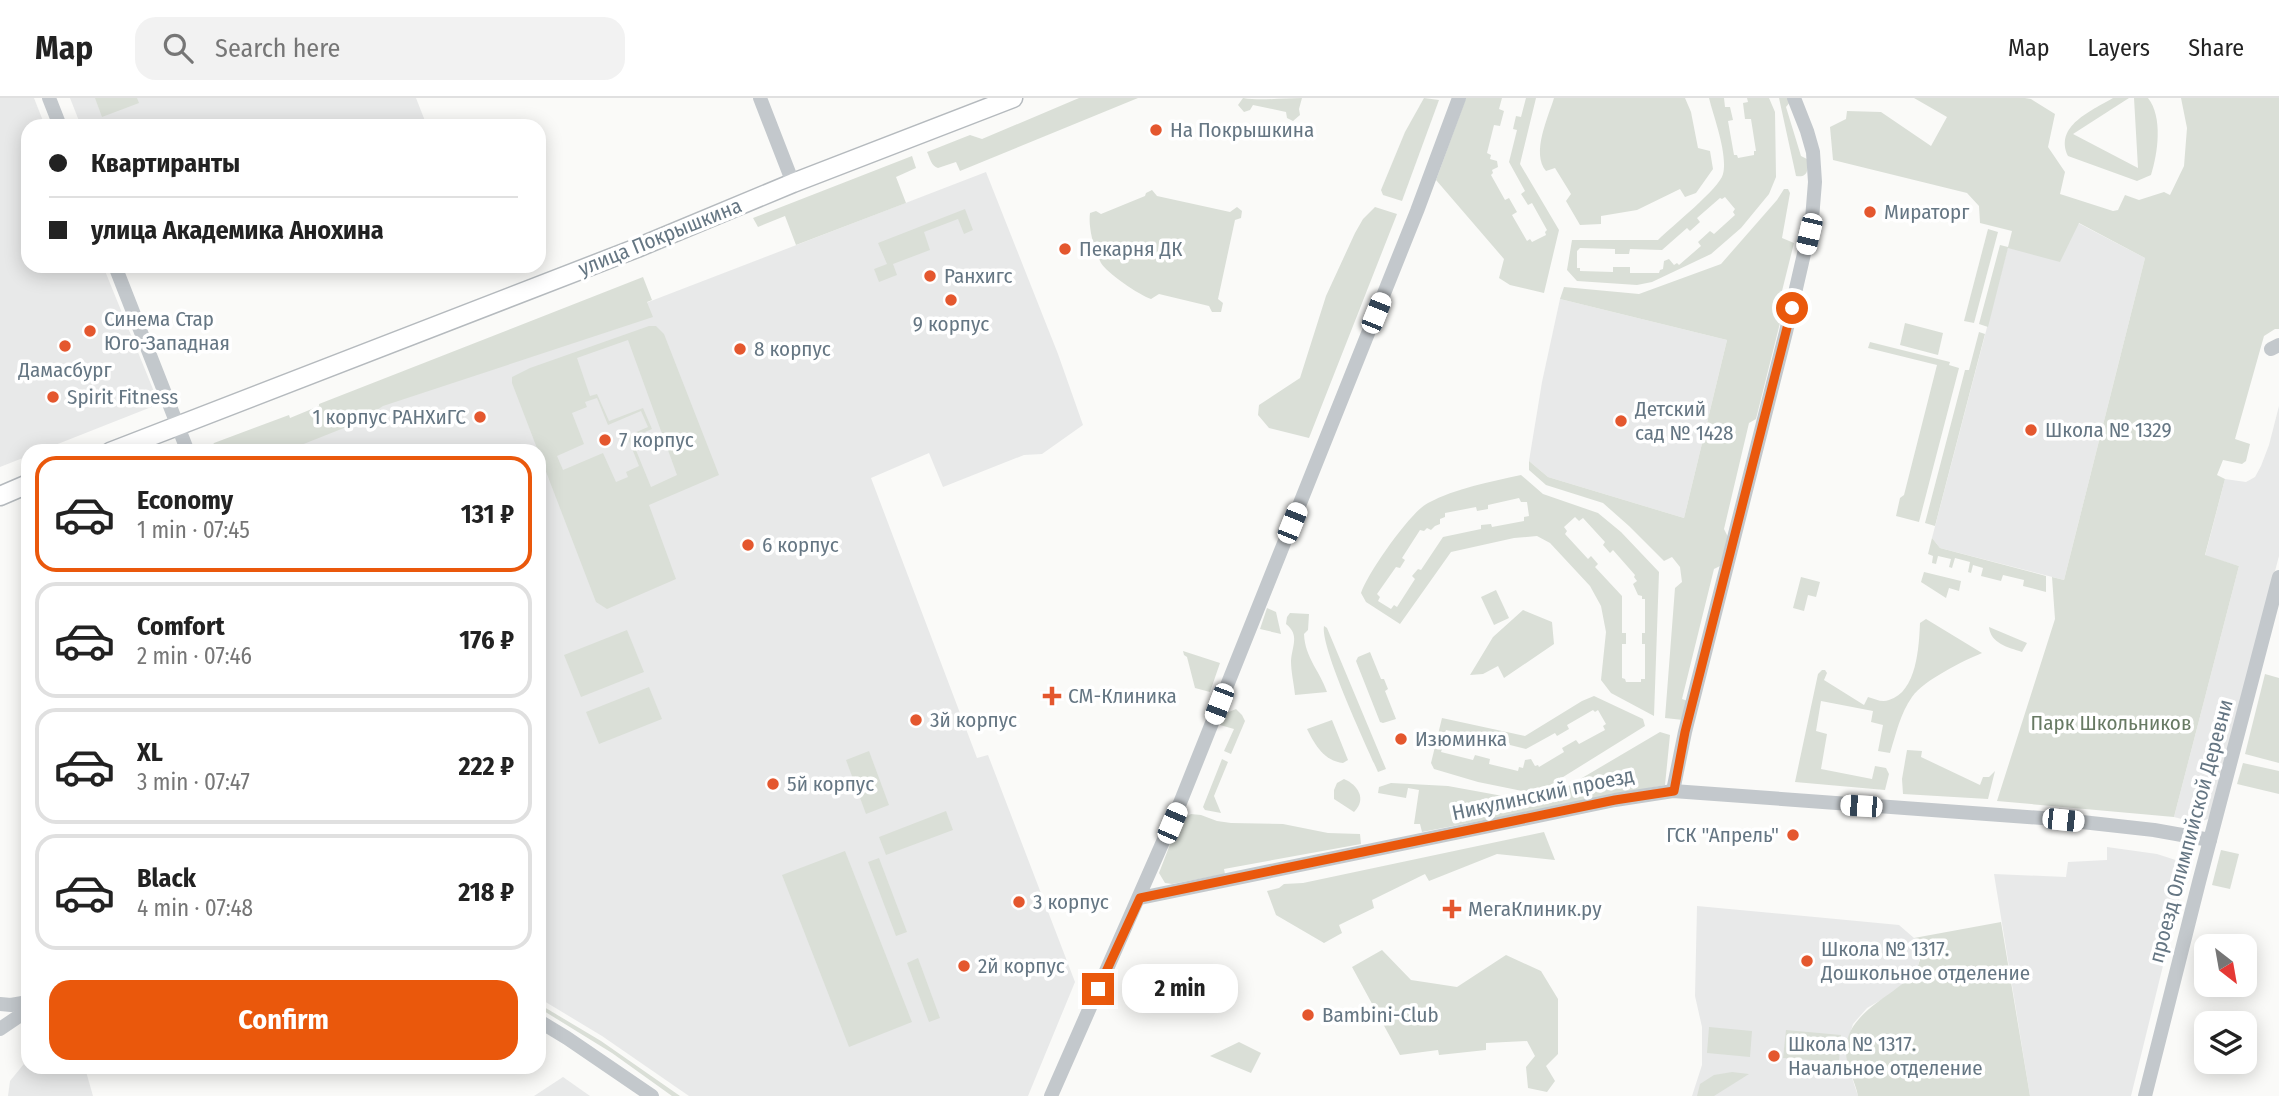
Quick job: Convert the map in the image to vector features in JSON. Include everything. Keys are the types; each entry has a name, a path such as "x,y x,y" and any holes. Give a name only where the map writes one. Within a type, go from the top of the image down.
{"main road":[{"name":"улица Покрышкина","path":"130,444 637,248 793,183 1013,98"},
{"path":"0,495 21,487"}],"street":[{"path":"49,98 57,119"},
{"path":"760,98 793,183"},
{"path":"1051,1096 1180,803 1459,98"},
{"path":"1674,791 1685,732 1812,219 1815,182 1813,152 1794,98"},
{"path":"118,273 185,444"},
{"name":"проезд Олимпийской Деревни","path":"2145,1096 2279,577"},
{"name":"Никулинский проезд","path":"1140,898 1615,800 1674,791 2063,820 2154,830 2210,840"},
{"path":"0,1004 21,1003"},
{"path":"0,1029 21,1015"},
{"path":"546,1025 652,1096"}],"shaded area":[{"path":"0,98 34,98 42,119 21,119 21,273 106,273 159,404 58,444 21,444 21,459 0,467"},
{"path":"70,98 416,98 424,119 78,119"},
{"path":"986,172 1083,425 1042,454 1024,455 943,487 929,453 871,478 977,758 988,755 1075,982 1028,1096 689,1096 602,1036 546,1002 546,444 280,444"},
{"name":"Школа № 1329","path":"2078,223 2145,258 2064,580 1940,548 1932,538 2008,247"},
{"name":"Детский сад № 1428","path":"1560,299 1727,340 1684,518 1548,477 1529,461"},
{"path":"2279,406 2279,556 2212,811 2208,819 2197,823 2174,817 2239,566 2205,556 2225,479 2246,482 2255,477 2269,445"},
{"path":"2107,847 2157,854 2188,864 2131,1096 2030,1096 1994,874 2066,877 2068,862 2107,860"},
{"name":"Школа № 1317. Дошкольное отделение","path":"1697,906 1899,925 1914,938 1920,953 1918,969 1893,993 1867,1008 1853,1024 1846,1047 1848,1066 1858,1096 1692,1096 1702,1065 1702,1027 1695,996"},
{"path":"21,1068 21,1074 87,1074 93,1096 8,1096 10,1081"},
{"path":"563,1077 590,1096 534,1096"}],"green space":[{"path":"95,98 137,98 139,103 102,117"},
{"path":"1079,98 1138,98 960,171 956,162 936,167 927,152 970,135 982,139"},
{"path":"1243,98 1302,98 1300,115 1293,121 1287,118 1286,112 1253,105 1250,110 1244,112 1238,105"},
{"path":"1424,98 1439,100 1402,201 1383,195 1381,190 1405,132"},
{"path":"1466,98 1502,98 1499,109 1504,111 1500,126 1494,125 1487,153 1491,155 1490,159 1497,161 1498,167 1492,170 1491,175 1505,200 1509,198 1517,212 1512,215 1527,241 1530,239 1532,242 1546,235 1547,230 1532,203 1528,205 1521,194 1525,191 1509,162 1517,130 1513,129 1516,116 1521,117 1526,98 1536,98 1520,164 1559,230 1544,293 1510,285 1499,278 1504,259 1436,180"},
{"path":"1554,98 1685,98 1691,112 1698,148 1710,151 1713,169 1696,193 1685,197 1680,189 1637,210 1601,216 1601,224 1580,225 1566,201 1571,194 1555,168 1546,171 1540,155 1542,135"},
{"path":"1709,98 1724,98 1725,107 1730,107 1733,120 1728,121 1734,155 1738,158 1754,155 1756,151 1751,119 1745,119 1743,103 1748,102 1747,98 1769,98 1775,112 1776,177 1769,194 1741,228 1711,254 1652,282 1637,285 1577,281 1567,270 1572,240 1658,240 1705,198 1720,180 1724,156","holes":["1725,197 1735,209 1735,215 1714,234 1710,231 1698,242 1701,246 1679,265 1674,265 1669,259 1664,261 1663,269 1659,273 1630,273 1630,267 1613,267 1613,272 1580,271 1580,268 1577,268 1577,251 1580,248 1615,249 1615,254 1629,254 1630,249 1662,250 1687,228 1690,231 1700,222 1697,218 1720,198"]},
{"path":"1779,98 1788,98 1790,102 1786,107 1801,156 1807,159 1807,169 1803,176 1796,176"},
{"name":"Парк Школьников","path":"1914,98 2031,99 2055,114 2048,147 2065,172 2060,194 2113,211 2118,210 2125,195 2139,200 2164,192 2170,195 2184,166 2187,128 2181,98 2279,98 2279,329 2264,336 2235,439 2250,444 2246,461 2242,464 2223,460 2217,475 2225,479 2205,555 2239,566 2174,817 1997,801 2055,619 2052,577 2064,580 2145,258 2079,223 2060,262 2008,248 1988,327 1979,324 2000,245 2008,247 2012,231 1980,223 1979,206 1967,193 1833,160 1830,127 1846,119 1847,111 1881,112 1931,146 1947,117"},
{"path":"2113,98 2129,98 2073,134 2138,168 2134,98 2148,98 2156,115 2156,156 2151,175 2137,181 2068,156 2065,145 2070,128 2085,114"},
{"path":"912,156 916,168 896,177 906,203 796,245 785,216 758,227 753,218"},
{"path":"1784,189 1788,189 1790,193 1782,238 1794,243 1778,307 1782,315 1756,419 1749,423 1724,529 1728,537 1720,566 1714,569 1682,699 1688,701 1683,720 1665,718 1675,588 1682,582 1680,567 1672,557 1664,561 1603,503 1546,485 1529,470 1529,461 1548,477 1684,518 1727,340 1560,299 1564,287 1639,294 1721,264"},
{"path":"1152,190 1157,196 1230,212 1237,207 1242,211 1241,218 1235,220 1218,299 1223,303 1221,312 1212,312 1209,306 1159,294 1151,299 1124,283 1101,263 1092,238 1090,213 1096,211 1101,214 1145,196"},
{"path":"1375,207 1397,214 1309,438 1269,428 1258,415 1259,405 1300,378 1326,296 1355,233 1363,219"},
{"path":"965,209 973,230 964,234 958,219 924,232 930,250 893,264 897,275 879,282 874,269 887,264 878,243"},
{"path":"1988,229 1998,232 1974,323 1964,321"},
{"path":"643,277 652,300 647,302 653,317 383,406 359,422 304,444 213,444 289,415 290,418 319,404"},
{"path":"1905,323 1943,333 1938,355 1900,345"},
{"path":"649,326 656,326 664,334 719,475 649,505 676,579 607,609 596,602 546,472 546,444 535,444 512,377 530,368","holes":["628,340 677,475 651,487 631,438 652,429 643,408 609,421 597,394 590,396 577,358","597,398 608,425 641,411 648,427 627,436 639,466 626,472 628,477 616,482 603,453 563,470 557,456 584,444 572,413 587,407 585,402"]},
{"path":"1979,332 1985,334 1935,526 1925,523 1965,370 1969,370"},
{"path":"1870,342 1950,362 1949,365 1959,368 1919,522 1896,516 1900,498 1904,495 1937,365 1868,348"},
{"path":"1521,475 1543,494 1598,513 1621,532 1659,572 1654,716 1611,693 1601,680 1606,632 1601,606 1590,586 1550,543 1537,536 1514,538 1451,552 1400,624 1366,602 1361,593 1390,544 1420,508 1450,493","holes":["1519,498 1521,502 1527,502 1529,516 1524,517 1524,521 1492,527 1491,524 1481,525 1481,529 1443,537 1421,570 1418,569 1412,576 1415,579 1397,607 1394,605 1391,609 1378,601 1380,597 1377,594 1396,567 1400,568 1405,560 1402,558 1420,530 1431,530 1440,524 1445,513 1476,507 1477,511 1488,509 1488,505","1575,517 1579,521 1583,518 1605,542 1603,545 1610,553 1613,550 1635,575 1637,581 1633,584 1638,595 1645,599 1645,633 1642,633 1642,644 1645,644 1645,679 1641,679 1641,682 1626,682 1622,678 1622,644 1626,644 1626,633 1622,633 1622,596 1595,567 1598,564 1591,556 1588,559 1565,534 1567,531 1564,527"]},
{"path":"1932,538 1940,548 2046,576 2046,592 2023,586 2024,580 2003,575 2001,581 1981,576 1983,568 1973,565 1971,573 1968,572 1970,562 1955,558 1952,568 1949,567 1951,559 1938,556 1936,564 1932,563 1933,556 1928,554"},
{"path":"1924,572 1961,581 1959,591 1949,588 1946,598 1921,582"},
{"path":"1801,577 1820,582 1816,597 1808,595 1804,611 1793,608"},
{"path":"1496,590 1509,618 1494,625 1481,597"},
{"path":"1267,608 1276,612 1281,634 1260,629"},
{"path":"1523,610 1552,622 1554,644 1504,678 1498,666 1483,674 1470,675 1493,637"},
{"path":"1290,613 1309,614 1308,630 1304,634 1305,643 1327,692 1295,695 1291,661 1294,637 1286,624"},
{"path":"1926,619 1982,653 1944,672 1925,684 1912,697 1904,710 1890,753 1878,751 1883,725 1871,722 1873,711 1821,701 1816,731 1827,734 1821,769 1872,779 1875,766 1886,768 1889,774 1885,790 1795,782 1818,674 1825,670 1827,673 1824,680 1864,705 1868,697 1889,700 1906,688 1911,678 1917,655 1920,623"},
{"path":"1324,626 1386,769 1378,772 1355,720 1329,654"},
{"path":"1989,627 2027,643 2022,652 1997,641 1990,633"},
{"path":"627,630 644,672 581,697 564,655"},
{"path":"1183,651 1220,663 1210,692 1195,688"},
{"path":"1370,652 1388,689 1385,691 1396,719 1383,723 1380,722 1356,661 1358,657"},
{"path":"2265,674 2279,678 2279,763 2245,754"},
{"path":"649,687 662,719 599,744 586,712"},
{"path":"1594,696 1643,719 1645,726 1539,792 1532,793 1478,782 1434,769 1431,763 1442,718 1525,736","holes":["1593,710 1598,710 1606,724 1603,726 1605,730 1579,744 1576,740 1562,748 1564,752 1539,767 1535,766 1531,759 1525,760 1523,768 1519,767 1518,771 1489,764 1490,759 1475,755 1473,760 1441,752 1442,749 1439,748 1442,732 1445,733 1446,730 1480,738 1479,743 1492,746 1494,741 1526,749 1555,733 1557,736 1569,729 1567,725"]},
{"path":"1236,709 1245,721 1231,754 1224,751 1234,729 1220,725 1224,714"},
{"path":"1332,720 1348,760 1343,763 1325,756 1307,729"},
{"path":"1660,732 1670,735 1665,785 1422,832 1420,824 1414,824 1419,790 1408,788 1406,798 1378,793 1379,787 1391,783 1448,786 1535,802 1543,801"},
{"path":"1907,750 1922,751 1921,757 1980,785 1983,777 1989,777 1995,771 1988,799 1903,794 1902,779"},
{"path":"869,751 889,805 866,814 846,760"},
{"path":"1222,759 1228,762 1214,796 1221,813 1205,810 1203,807"},
{"path":"2243,763 2279,771 2279,794 2237,784"},
{"path":"1344,779 1359,793 1360,802 1354,812 1334,799 1337,783"},
{"path":"946,811 953,830 886,855 879,837"},
{"path":"1191,814 1231,823 1283,824 1328,833 1360,834 1361,844 1224,869 1225,874 1165,883 1159,873 1179,821"},
{"path":"1544,832 1555,860 1497,854 1429,881 1425,874 1372,900 1374,908 1339,925 1342,933 1324,943 1276,915 1267,891 1284,884 1303,883"},
{"path":"2221,850 2239,854 2230,889 2212,885"},
{"path":"845,851 912,1022 849,1047 782,875"},
{"path":"879,858 907,932 896,936 868,862"},
{"path":"2001,922 2030,1096 1858,1096 1846,1055 1850,1032 1859,1018 1911,976 1918,965 1920,953 1914,938"},
{"path":"1382,950 1411,980 1457,987 1506,955 1541,971 1558,999 1558,1054 1546,1066 1555,1081 1547,1092 1528,1088 1526,1067 1535,1056 1527,1041 1486,1043 1486,1050 1439,1055 1438,1050 1400,1055 1352,967"},
{"path":"918,958 940,1018 929,1022 907,963"},
{"path":"546,1008 601,1041 680,1096 672,1096 612,1053 546,1012"},
{"path":"1709,1027 1752,1031 1750,1057 1707,1053"},
{"path":"1786,1030 1841,1035 1839,1062 1783,1058"},
{"path":"1239,1042 1261,1053 1251,1073 1210,1056"},
{"path":"1732,1072 1749,1074 1714,1096 1697,1096 1700,1084 1714,1075"}],"place":[{"name":"На Покрышкина","path":"1156,130"},
{"name":"Мираторг","path":"1870,212"},
{"name":"Пекарня ДК","path":"1065,249"},
{"name":"Ранхигс","path":"930,276"},
{"name":"9 корпус","path":"951,300"},
{"name":"Синема Стар Юго-Западная","path":"90,331"},
{"name":"Дамасбург","path":"65,346"},
{"name":"8 корпус","path":"740,349"},
{"name":"Spirit Fitness","path":"53,397"},
{"name":"1 корпус РАНХиГС","path":"480,417"},
{"name":"Детский сад № 1428","path":"1621,421"},
{"name":"Школа № 1329","path":"2031,430"},
{"name":"7 корпус","path":"605,440"},
{"name":"6 корпус","path":"748,545"},
{"name":"СМ-Клиника","path":"1052,696"},
{"name":"3й корпус","path":"916,720"},
{"name":"Изюминка","path":"1401,739"},
{"name":"5й корпус","path":"773,784"},
{"name":"ГСК \"Апрель\"","path":"1793,835"},
{"name":"3 корпус","path":"1019,902"},
{"name":"МегаКлиник.ру","path":"1452,909"},
{"name":"Школа № 1317. Дошкольное отделение","path":"1807,961"},
{"name":"2й корпус","path":"964,966"},
{"name":"Bambini-Club","path":"1308,1015"},
{"name":"Школа № 1317. Начальное отделение","path":"1774,1056"}],"route":[{"path":"1098,989 1140,898 1615,800 1674,791 1685,732 1792,308"}]}
